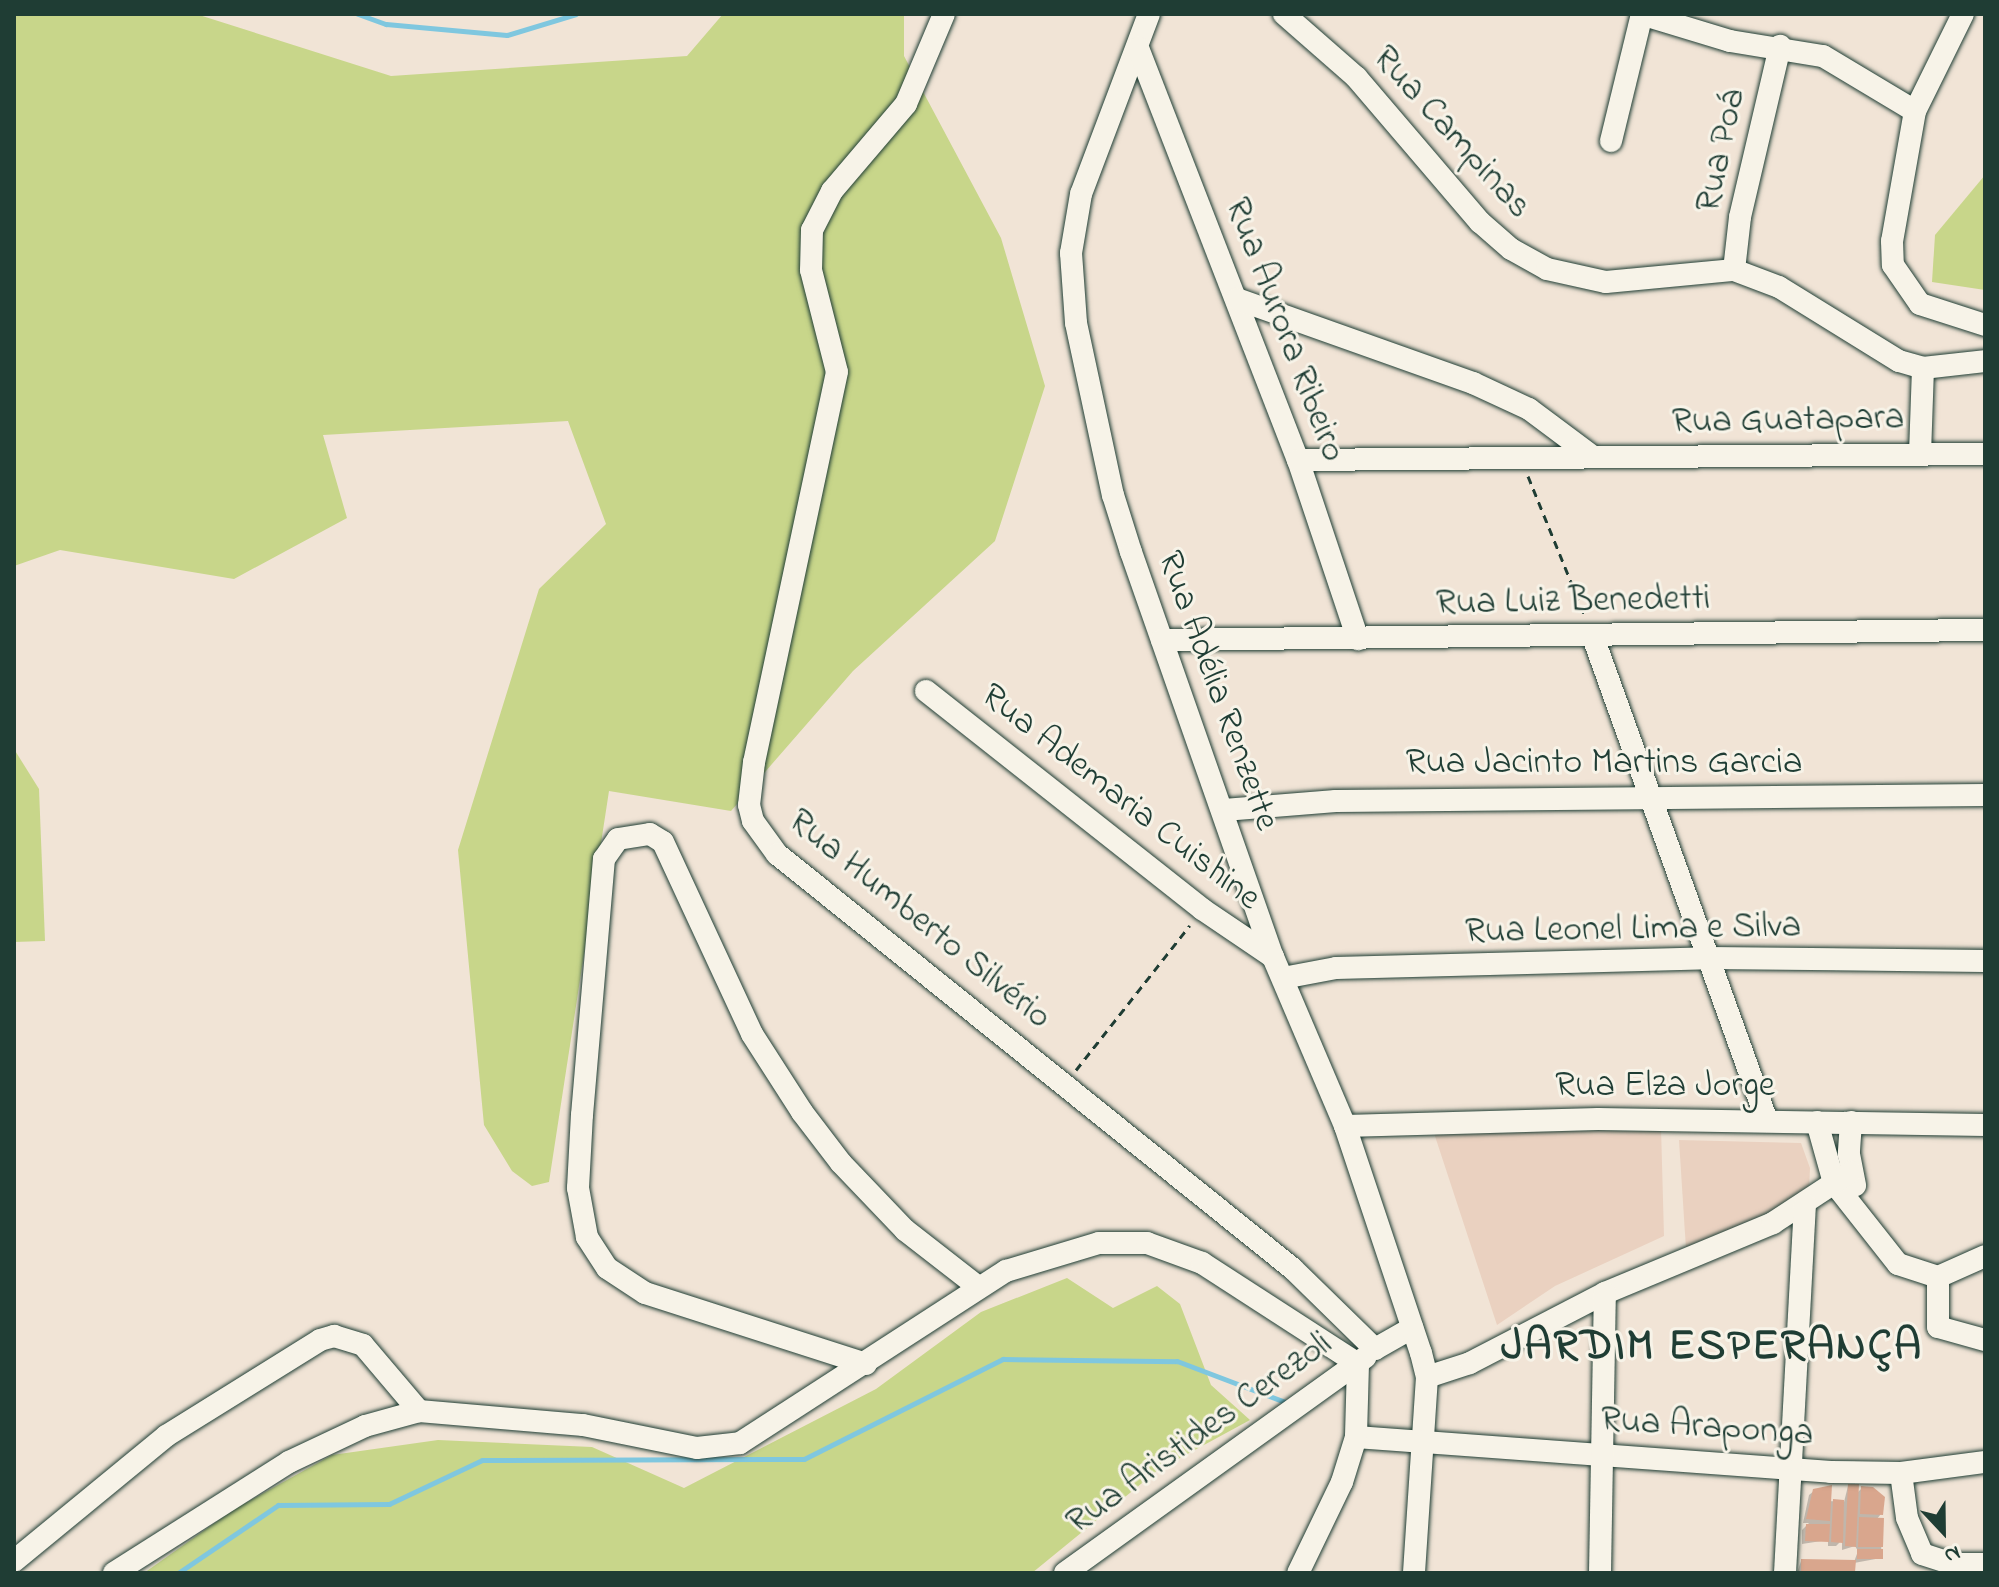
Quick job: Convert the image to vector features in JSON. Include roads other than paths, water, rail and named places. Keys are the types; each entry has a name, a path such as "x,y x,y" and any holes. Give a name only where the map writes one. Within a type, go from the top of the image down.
{"street":[{"name":"Rua Humberto Silvério","path":"944,14 906,104 832,191 812,230 811,270 837,372 749,805 759,833 777,854 1292,1268 1366,1356"},
{"name":"Rua Adélia Renzette","path":"1149,14 1081,194 1071,282 1113,495 1273,957 1345,1126 1427,1377 1414,1573"},
{"name":"Rua Campinas","path":"1284,14 1356,77 1480,222 1511,249 1547,269 1606,282 1734,270 1779,287 1888,355 1923,368 1985,361"},
{"path":"1611,141 1642,14 1730,41 1780,46 1823,56 1915,111"},
{"path":"1963,14 1915,111 1892,241 1893,265 1920,304 1985,325"},
{"name":"Rua Poá","path":"1734,270 1740,217 1780,46"},
{"name":"Rua Aurora Ribeiro","path":"1138,48 1298,460 1358,639"},
{"path":"1237,299 1473,383 1529,409 1592,456"},
{"path":"1920,454 1923,368"},
{"name":"Rua Guatapara","path":"1298,460 1985,454"},
{"name":"Rua Luiz Benedetti","path":"1162,640 1985,630"},
{"path":"1593,637 1654,799 1767,1121"},
{"name":"Rua Ademaria Cuishine","path":"926,691 1202,909 1273,957"},
{"name":"Rua Jacinto Martins Garcia","path":"1224,810 1336,801 1985,795"},
{"path":"866,1364 645,1293 607,1268 594,1252 578,1188 604,859 609,847 632,834 650,834 663,842 752,1034 802,1112 841,1163 905,1230 977,1286"},
{"name":"Rua Leonel Lima e Silva","path":"1283,978 1336,968 1709,958 1985,961"},
{"name":"Rua Elza Jorge","path":"1345,1126 1456,1120 1985,1125"},
{"path":"1817,1122 1866,1229 1898,1264 1938,1277 1985,1256"},
{"path":"1427,1377 1470,1363 1605,1293 1805,1205 1842,1178 1851,1122"},
{"path":"1785,1573 1805,1205"},
{"path":"114,1573 289,1462 365,1426 419,1411 583,1425 718,1449 740,1443 866,1364 977,1286 1052,1254 1099,1243 1147,1243 1202,1263 1366,1356"},
{"path":"1938,1277 1938,1327 1985,1340"},
{"path":"1600,1573 1605,1454 1605,1293"},
{"path":"1366,1356 1412,1328"},
{"path":"14,1561 166,1436 320,1340 334,1336 363,1345 419,1411"},
{"path":"1298,1573 1342,1482 1356,1437 1366,1356"},
{"name":"Rua Aristides Cerezoli","path":"1065,1573 1366,1356"},
{"name":"Rua Araponga","path":"1356,1437 1424,1445 1605,1454 1790,1469 1901,1473 1985,1462"},
{"path":"1901,1473 1916,1546 1933,1560 1985,1564"}],"waterway":[{"path":"358,14 386,24 507,35 576,14"},
{"path":"178,1573 278,1505 389,1504 482,1460 804,1459 1003,1359 1177,1361 1285,1402"}],"district":[{"name":"JARDIM ESPERANÇA","path":"1712,1347"}]}
